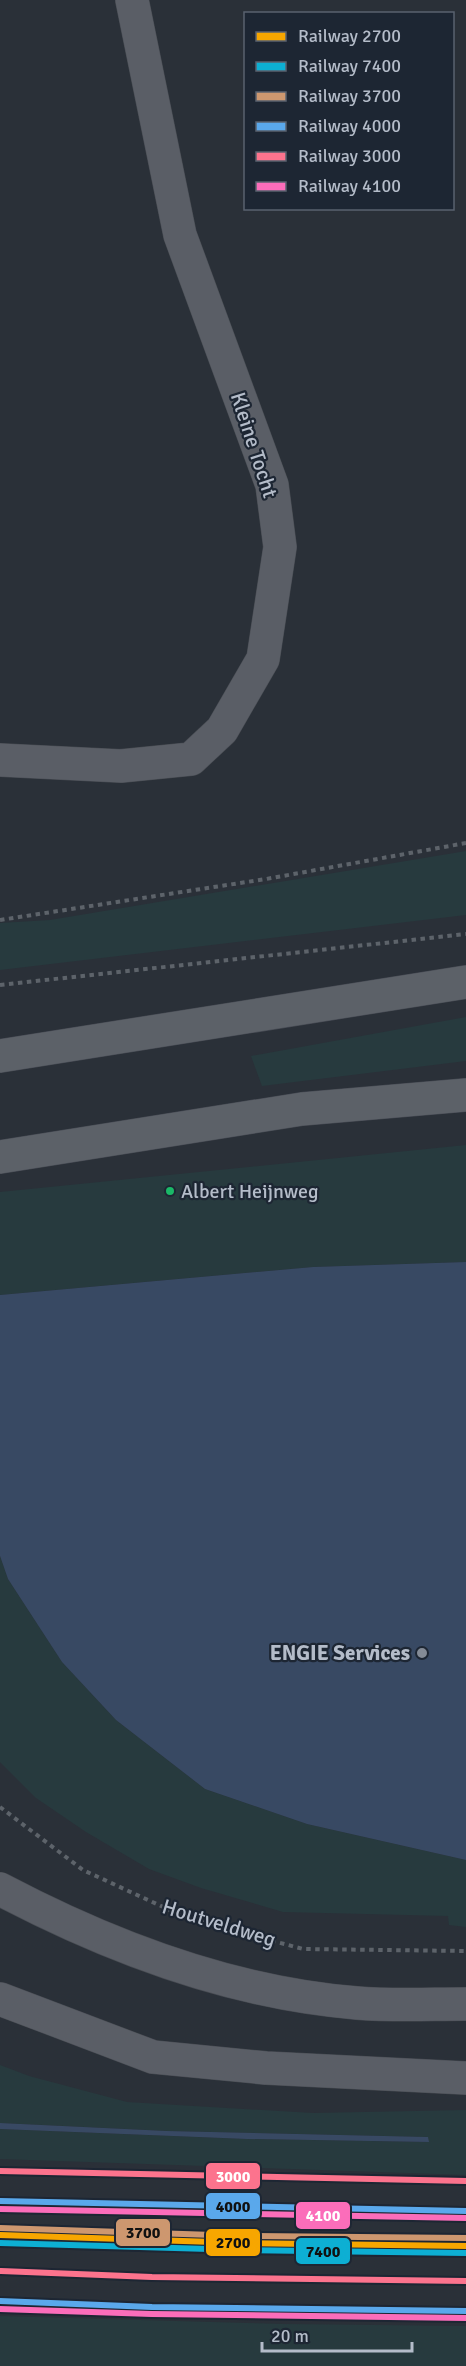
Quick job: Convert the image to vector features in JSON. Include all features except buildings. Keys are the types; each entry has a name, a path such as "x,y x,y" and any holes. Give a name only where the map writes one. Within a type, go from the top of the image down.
{"main road":[{"path":"0,1056 466,982"},
{"path":"0,1156 302,1109 466,1095"}],"street":[{"name":"Kleine Tocht","path":"0,760 122,766 191,759 222,730 263,659 280,547 272,485 180,235 132,0"},
{"path":"0,1889 59,1920 167,1964 276,1991 357,2003 466,2004"},
{"path":"0,2000 153,2057 266,2068 466,2078"}],"path":[{"path":"0,920 266,879 466,843"},
{"path":"0,985 466,934"},
{"name":"Houtveldweg","path":"0,1807 83,1870 187,1918 303,1949 466,1951"}],"green space":[{"path":"466,851 466,915 0,970 0,923 50,920"},
{"path":"466,1017 466,1061 262,1086 251,1056"},
{"path":"466,1145 466,1262 313,1267 0,1295 0,1192"},
{"path":"0,1556 8,1579 62,1662 116,1720 205,1789 307,1824 466,1860 466,1927 449,1925 448,1916 283,1912 201,1888 149,1869 86,1832 36,1798 0,1762"},
{"path":"0,2065 29,2076 127,2102 313,2113 466,2110 466,2175 0,2159 0,2129 247,2139 428,2142 427,2137 167,2131 0,2123"},
{"path":"0,2316 283,2324 466,2326 466,2366 0,2366"}],"water":[{"path":"466,1262 466,1860 307,1824 205,1789 116,1720 62,1662 8,1579 0,1556 0,1295 313,1267"},
{"path":"0,2123 167,2131 428,2137 429,2142 247,2139 0,2129"}],"rail line":[{"name":"3000","path":"0,2171 466,2181"},
{"name":"4000","path":"0,2201 466,2211"},
{"name":"4100","path":"0,2209 466,2218"},
{"name":"3700","path":"0,2228 244,2236 466,2238"},
{"name":"2700","path":"0,2235 244,2243 466,2246"},
{"name":"7400","path":"0,2243 466,2253"},
{"name":"3000","path":"1,2271 152,2277 466,2281"},
{"name":"4000","path":"0,2301 152,2307 466,2311"},
{"name":"4100","path":"0,2309 152,2314 466,2318"}],"place":[{"name":"Albert Heijnweg","path":"170,1191"},
{"name":"ENGIE Services","path":"422,1653"}]}
